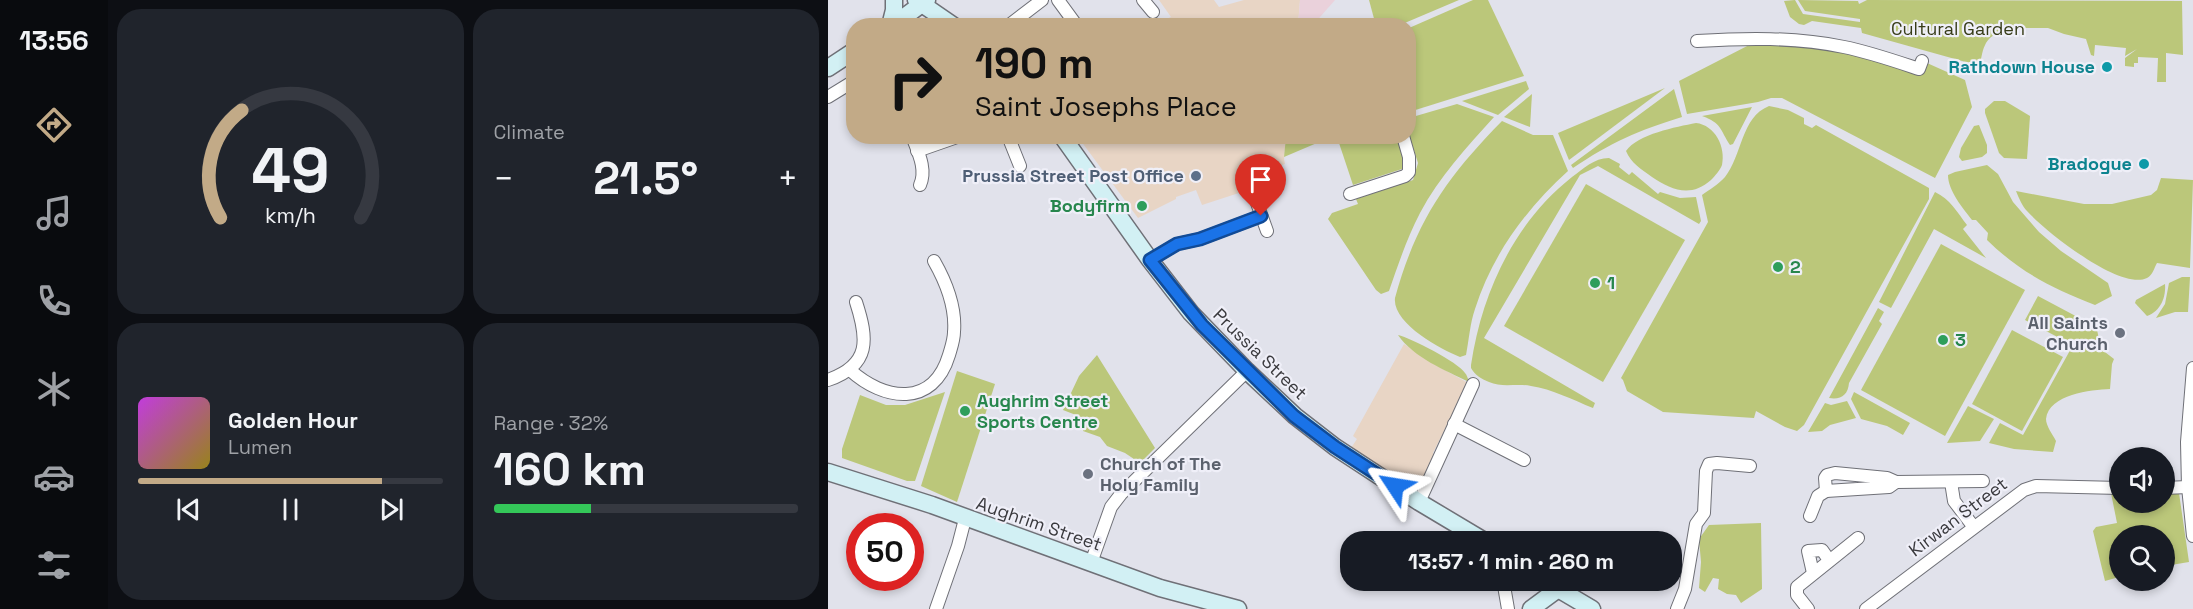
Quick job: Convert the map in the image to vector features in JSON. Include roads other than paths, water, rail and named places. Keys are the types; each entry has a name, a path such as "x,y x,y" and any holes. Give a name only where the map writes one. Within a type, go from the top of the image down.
{"main road":[{"path":"892,18 894,0"},
{"path":"901,18 922,1 944,18"},
{"path":"828,68 846,56"},
{"name":"Prussia Street","path":"1068,144 1150,260 1202,325 1247,371 1313,430 1419,502 1468,531"},
{"name":"Aughrim Street","path":"828,472 932,505 965,519 1160,588 1238,609"},
{"path":"1531,609 1546,591"},
{"path":"1561,591 1592,609"}],"street":[{"path":"1018,18 1042,0"},
{"path":"1058,0 1071,18"},
{"path":"1143,0 1153,12"},
{"path":"1697,41 1772,36 1857,47 1902,61 1919,69 1922,61"},
{"path":"828,97 846,86"},
{"path":"915,144 923,169 920,185"},
{"path":"917,151 937,144"},
{"path":"1011,144 1020,166"},
{"path":"1350,194 1405,176 1409,172 1409,157 1405,144"},
{"path":"1253,192 1267,231"},
{"path":"1150,260 1177,244 1200,239 1261,216"},
{"path":"850,370 862,381 879,391 899,395 920,392 939,380 961,331 948,291 934,261"},
{"path":"828,380 850,370 861,356 865,339 856,302"},
{"path":"2193,368 2187,442 2188,487 2193,536"},
{"path":"1091,563 1111,507 1121,494 1247,371"},
{"path":"1419,502 1473,384"},
{"path":"1454,424 1524,460"},
{"path":"1677,609 1685,589 1696,524 1704,513 1706,471 1709,464 1750,466"},
{"path":"1810,516 1818,496 1826,491 1889,487 1896,482 1983,481"},
{"path":"1951,483 1954,501 1973,526"},
{"name":"Kirwan Street","path":"1866,609 1973,526 2024,490 2036,486 2109,488"},
{"path":"2175,488 2188,487"},
{"path":"936,609 965,519"},
{"path":"1808,609 1796,591 1797,587 1858,538"},
{"path":"1813,573 1808,551 1822,549 1829,560"},
{"path":"1505,591 1508,609"}],"place":[{"name":"Rathdown House","path":"2107,67"},
{"name":"Bradogue","path":"2144,164"},
{"name":"Prussia Street Post Office","path":"1196,176"},
{"name":"Bodyfirm","path":"1142,206"},
{"name":"2","path":"1778,267"},
{"name":"1","path":"1595,283"},
{"name":"All Saints Church","path":"2120,333"},
{"name":"3","path":"1943,340"},
{"name":"Aughrim Street Sports Centre","path":"965,411"},
{"name":"Church of The Holy Family","path":"1088,474"}],"park label":[{"name":"Cultural Garden","path":"1958,29"}]}
